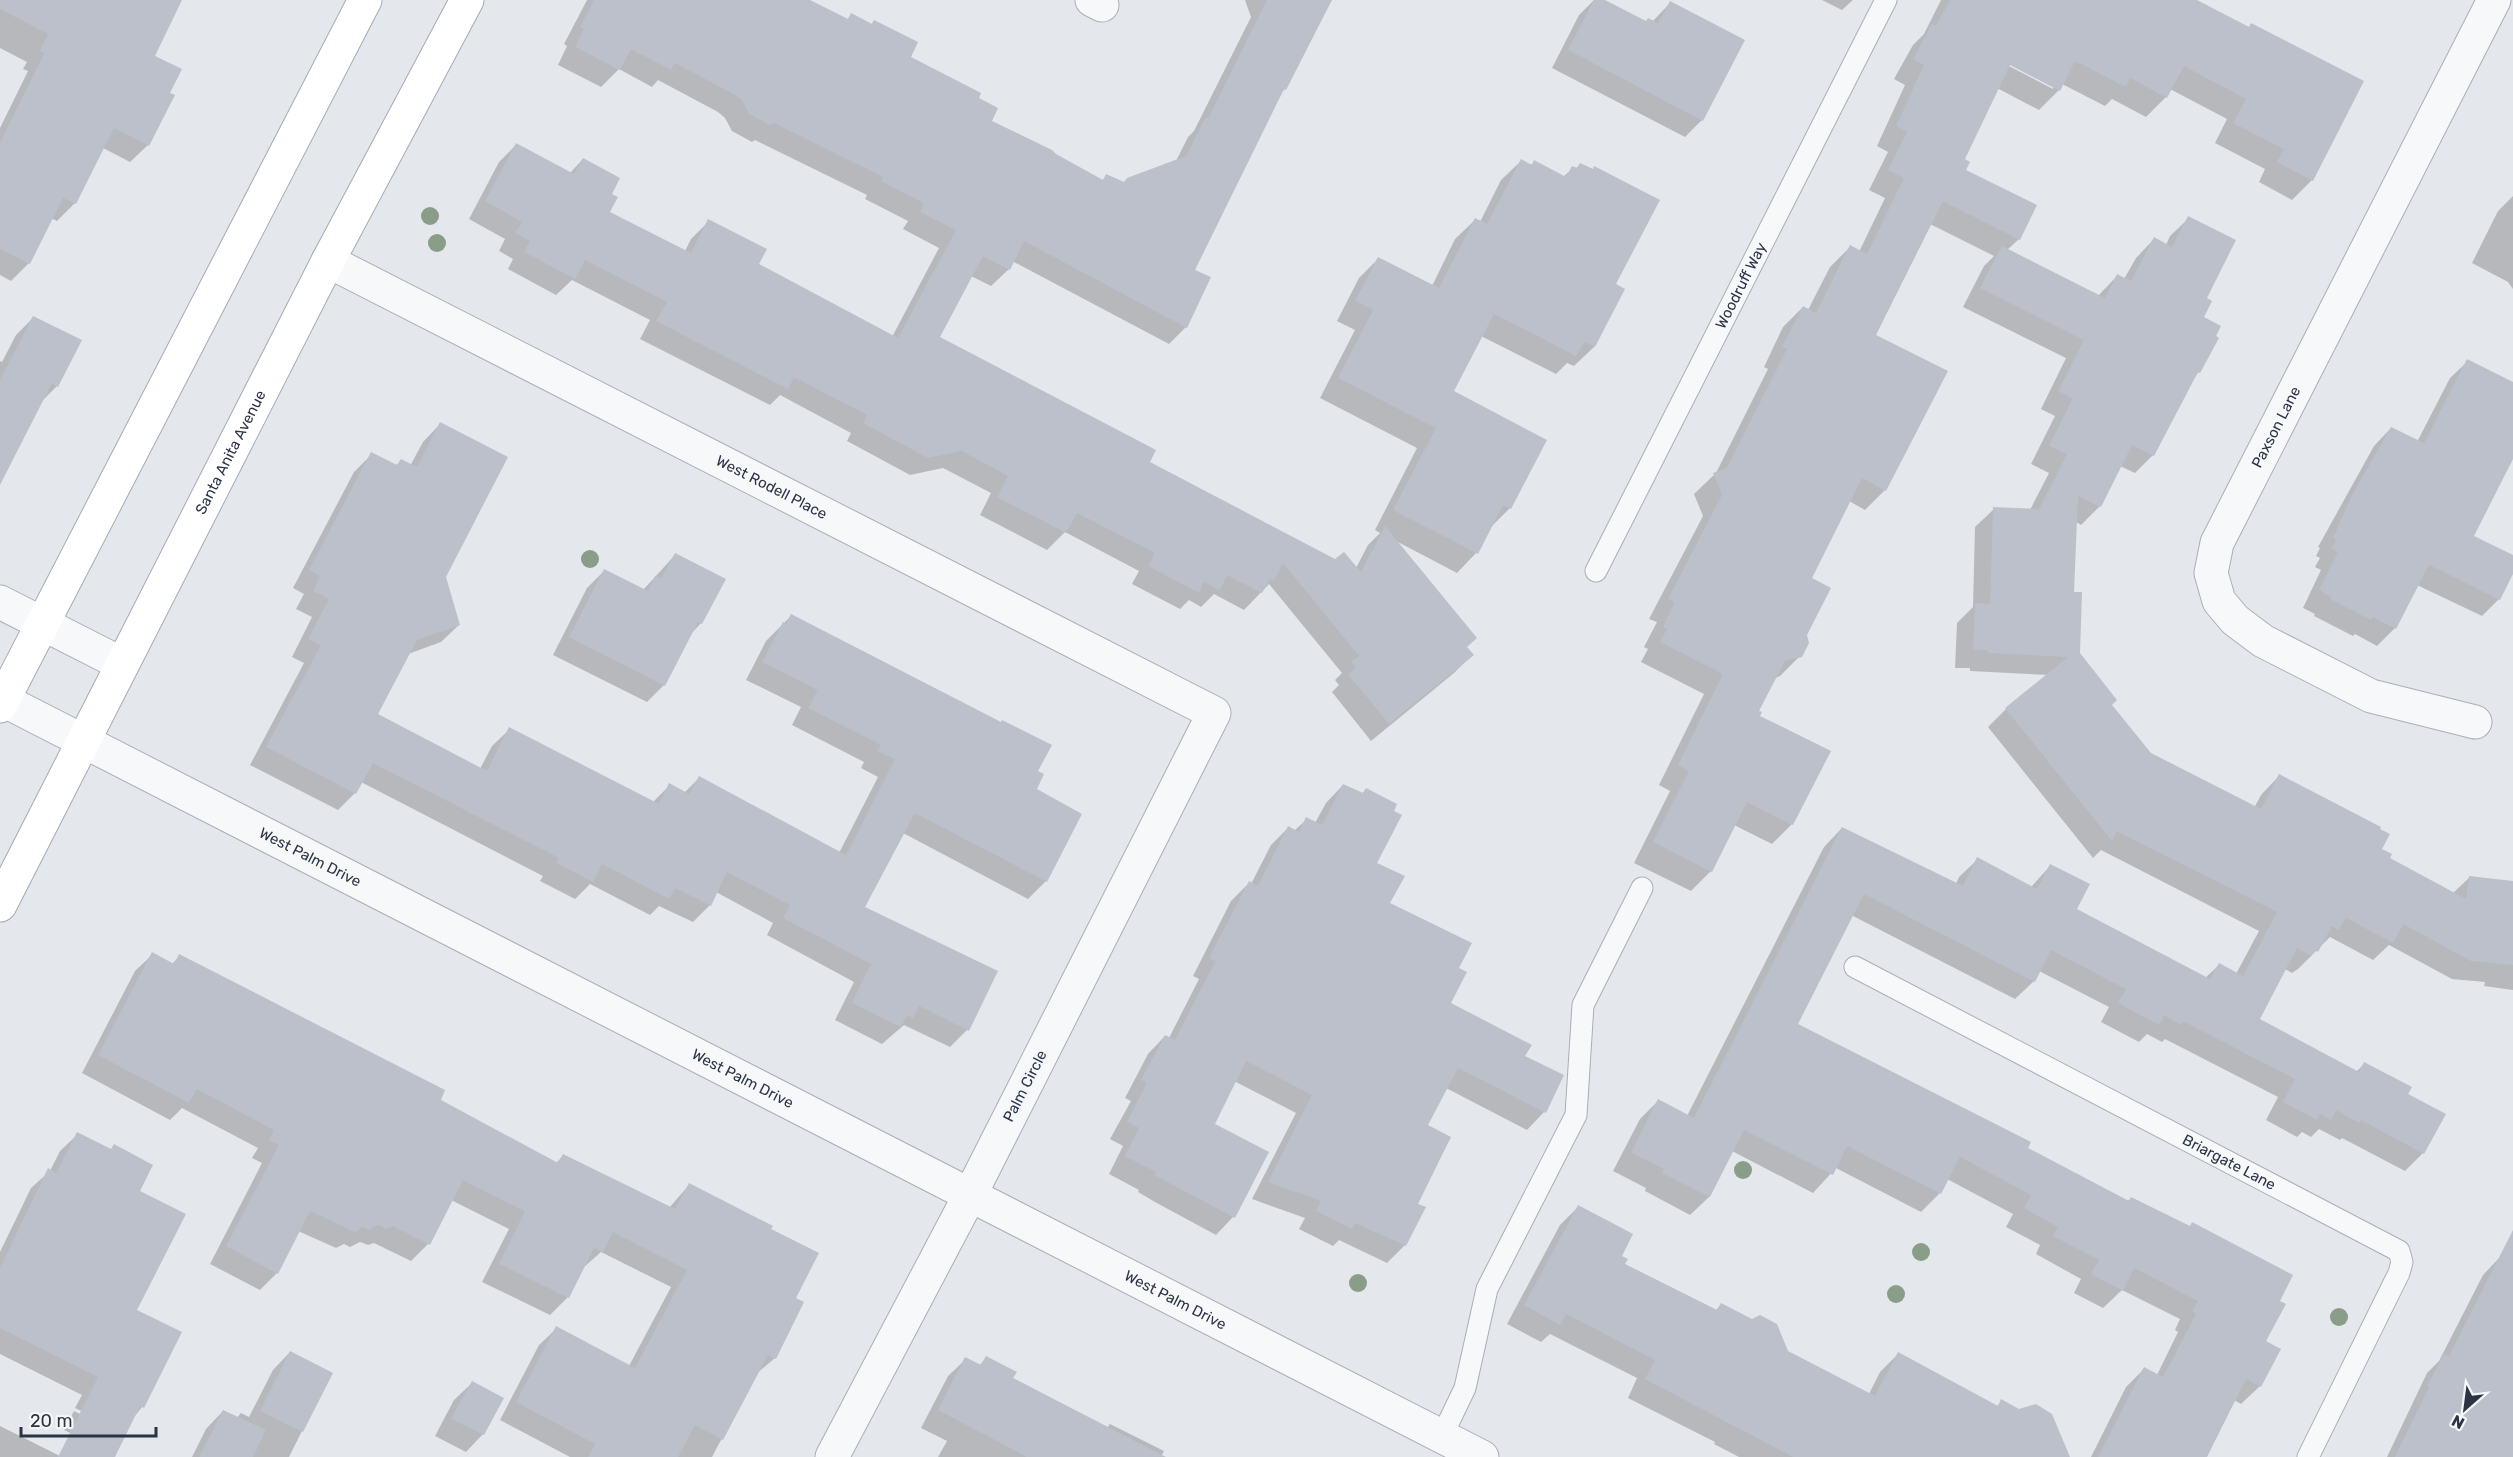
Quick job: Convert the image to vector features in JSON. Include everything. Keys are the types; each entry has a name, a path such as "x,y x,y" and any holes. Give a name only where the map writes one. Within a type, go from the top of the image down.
{"main road":[{"path":"2,703 365,0"},
{"name":"Santa Anita Avenue","path":"0,905 328,261 467,0"}],"street":[{"path":"2495,0 2513,9"},
{"name":"Paxson Lane","path":"2475,722 2371,696 2263,641 2235,620 2219,601 2211,573 2217,543 2495,0"},
{"name":"West Rodell Place","path":"328,261 1214,713"},
{"path":"0,602 122,664"},
{"name":"West Palm Drive","path":"2,703 83,740 1482,1457"},
{"name":"Palm Circle","path":"832,1457 970,1195 1214,713"}],"lane":[{"name":"Woodruff Way","path":"1596,571 1886,0"},
{"path":"1442,1436 1465,1388 1487,1288 1576,1115 1583,1005 1642,888"},
{"name":"Briargate Lane","path":"1855,967 2399,1251 2402,1262 2399,1274 2308,1457"}],"building":[{"path":"0,0 182,0 155,56 182,69 170,93 175,95 149,146 114,128 76,204 63,198 30,264 0,249 0,143 44,54 40,51 48,34 0,9"},
{"path":"594,0 810,0 848,19 851,13 872,24 874,20 918,42 911,57 981,93 979,98 998,108 992,121 1052,150 1103,180 1106,174 1124,182 1127,178 1186,156 1206,117 1208,119 1267,0 1332,0 1286,90 1284,89 1195,270 1211,277 1187,328 1024,241 1010,270 983,256 940,337 1156,450 1150,462 1335,559 1344,552 1361,572 1385,526 1477,638 1467,647 1474,655 1389,724 1348,674 1356,668 1351,662 1359,656 1283,563 1274,581 1270,579 1262,593 1227,575 1220,590 1204,582 1199,593 1148,566 1155,553 1077,513 1066,533 997,497 1008,476 962,451 928,458 863,423 867,415 794,377 788,389 656,321 667,302 585,260 575,279 524,252 530,241 515,233 522,222 485,201 516,143 574,174 583,158 620,178 612,194 618,197 610,212 691,253 708,219 767,249 759,264 898,338 956,230 920,212 924,203 881,181 883,177 774,123 770,125 749,114 742,100 735,95 675,63 671,70 631,49 620,70 575,47 584,29 580,27"},
{"path":"1594,0 1605,0 1646,21 1648,18 1658,23 1670,1 1745,40 1703,121 1568,50"},
{"path":"1950,0 2197,0 2249,27 2251,23 2364,81 2313,181 2277,162 2284,149 2233,123 2246,99 2184,66 2167,98 2130,78 2126,87 2075,61 2060,91 2010,65 1965,159 1970,162 1966,170 2037,205 2020,240 1943,201 1876,335 1948,371 1886,491 1862,478 1812,578 1831,588 1807,635 1809,643 1802,657 1785,661 1759,711 1762,712 1760,716 1831,751 1793,825 1747,802 1712,872 1653,842 1689,771 1678,765 1723,674 1660,642 1667,629 1663,627 1675,602 1668,599 1722,495 1713,473 1727,468 1787,349 1782,347 1803,306 1816,313 1850,245 1867,254 1904,178 1888,170 1907,132 1896,126 1924,65 1913,59 1932,23 1936,26"},
{"path":"1521,159 1532,165 1534,160 1566,177 1572,166 1577,168 1580,163 1593,169 1594,166 1660,200 1616,284 1625,289 1595,347 1584,342 1576,356 1494,314 1454,391 1547,440 1511,509 1503,505 1478,554 1393,510 1436,428 1338,378 1373,310 1355,301 1378,257 1439,288 1475,218 1487,224"},
{"path":"2188,216 2236,240 2207,298 2212,301 2204,317 2221,326 2216,336 2219,338 2200,373 2198,372 2154,456 2132,445 2101,507 2078,496 2074,592 2082,592 2080,653 2117,700 2112,705 2151,753 2261,809 2279,774 2381,827 2380,829 2390,834 2382,849 2392,854 2390,858 2466,899 2469,876 2513,881 2513,965 2471,961 2403,924 2393,943 2346,918 2339,930 2332,926 2318,952 2315,950 2311,956 2297,948 2260,1019 2359,1072 2364,1062 2412,1087 2408,1094 2446,1114 2424,1154 2361,1120 2359,1123 2336,1110 2331,1120 2320,1114 2317,1120 2283,1102 2295,1079 2183,1021 2181,1025 2164,1015 2159,1025 2118,1003 2126,989 2051,950 2035,982 1864,894 1798,1024 2031,1142 2028,1148 2129,1201 2131,1197 2190,1226 2192,1222 2293,1275 2280,1301 2286,1304 2266,1341 2281,1349 2261,1387 2246,1379 2207,1457 2098,1457 2144,1367 2163,1377 2196,1314 2192,1311 2198,1301 2134,1268 2123,1291 2091,1274 2099,1260 2053,1236 2058,1227 2024,1208 2031,1195 1960,1157 1941,1194 1847,1146 1833,1175 1744,1130 1710,1197 1662,1173 1664,1169 1631,1153 1658,1099 1694,1118 1842,827 1963,886 1977,857 2037,889 2050,864 2090,884 2077,909 2210,979 2219,963 2243,976 2277,912 2117,831 2112,841 2005,708 2068,657 1988,653 1988,650 1973,650 1975,603 1990,604 1993,507 2039,509 2067,454 2049,446 2073,398 2058,391 2084,340 1980,288 2002,246 2105,298 2117,274 2131,281 2154,237 2172,247"},
{"path":"33,316 82,340 58,387 52,383 0,485 0,380"},
{"path":"2467,359 2513,382 2513,459 2474,536 2513,555 2513,574 2500,600 2429,565 2396,629 2373,617 2371,620 2330,599 2331,597 2319,590 2338,552 2331,549 2336,540 2333,538 2353,493 2391,427 2424,443"},
{"path":"440,422 508,457 446,577 460,625 417,640 378,714 487,771 509,727 659,804 669,783 689,794 699,776 846,855 895,759 877,751 881,745 808,708 818,690 762,662 783,622 786,624 791,614 1001,722 1002,720 1052,745 1038,771 1044,774 1037,789 1082,814 1047,882 915,813 865,907 998,971 969,1031 919,1006 913,1018 907,1015 901,1027 852,1003 871,964 783,918 790,905 727,872 711,906 675,888 669,899 602,864 593,882 556,863 559,858 373,763 356,794 266,747 321,645 308,639 329,599 313,591 320,576 309,570 371,452 397,465 401,459 417,467"},
{"path":"675,553 726,579 702,624 698,622 665,686 569,637 604,569 648,591 655,576 661,579"},
{"path":"1343,784 1363,793 1366,788 1397,804 1394,811 1402,815 1377,863 1405,876 1390,903 1472,943 1459,968 1467,972 1451,1003 1532,1045 1525,1056 1564,1075 1546,1113 1458,1068 1428,1125 1451,1137 1418,1204 1426,1207 1406,1246 1355,1223 1352,1229 1316,1211 1321,1201 1268,1182 1312,1095 1246,1061 1215,1124 1269,1152 1235,1218 1154,1175 1156,1172 1125,1156 1139,1128 1127,1122 1147,1083 1141,1080 1165,1035 1175,1040 1215,962 1209,958 1249,881 1258,886 1288,826 1299,832 1306,817 1322,825"},
{"path":"152,952 174,964 179,954 445,1090 441,1100 558,1163 563,1154 675,1209 689,1183 773,1226 771,1229 819,1253 796,1298 804,1302 776,1359 768,1355 723,1440 695,1425 678,1457 588,1457 595,1444 516,1402 556,1326 635,1368 687,1270 613,1232 603,1252 594,1248 569,1298 499,1264 525,1211 463,1180 430,1245 393,1226 386,1229 379,1225 369,1230 362,1227 355,1232 310,1211 278,1274 226,1246 279,1145 269,1140 274,1130 197,1089 189,1103 98,1055"},
{"path":"77,1132 111,1149 114,1144 153,1165 140,1191 186,1214 137,1310 182,1332 144,1408 140,1406 115,1457 58,1457 98,1377 0,1328 0,1268 48,1168 56,1173"},
{"path":"1578,1205 1633,1234 1622,1256 1628,1259 1625,1264 1717,1310 1721,1303 1752,1319 1760,1315 1777,1324 1788,1351 1875,1396 1898,1352 1998,1406 2001,1399 2019,1409 2036,1404 2052,1414 2070,1457 1793,1457 1645,1379 1655,1360 1566,1314 1560,1325 1524,1305"},
{"path":"2513,1230 2513,1457 2395,1457 2429,1387 2427,1386 2444,1354 2449,1356"},
{"path":"290,1351 333,1373 303,1432 260,1411"},
{"path":"986,1356 1017,1372 1013,1378 1166,1457 1027,1457 938,1410 965,1357 981,1365"},
{"path":"472,1381 504,1398 484,1435 451,1419"},
{"path":"223,1410 266,1430 253,1457 199,1457"}]}
